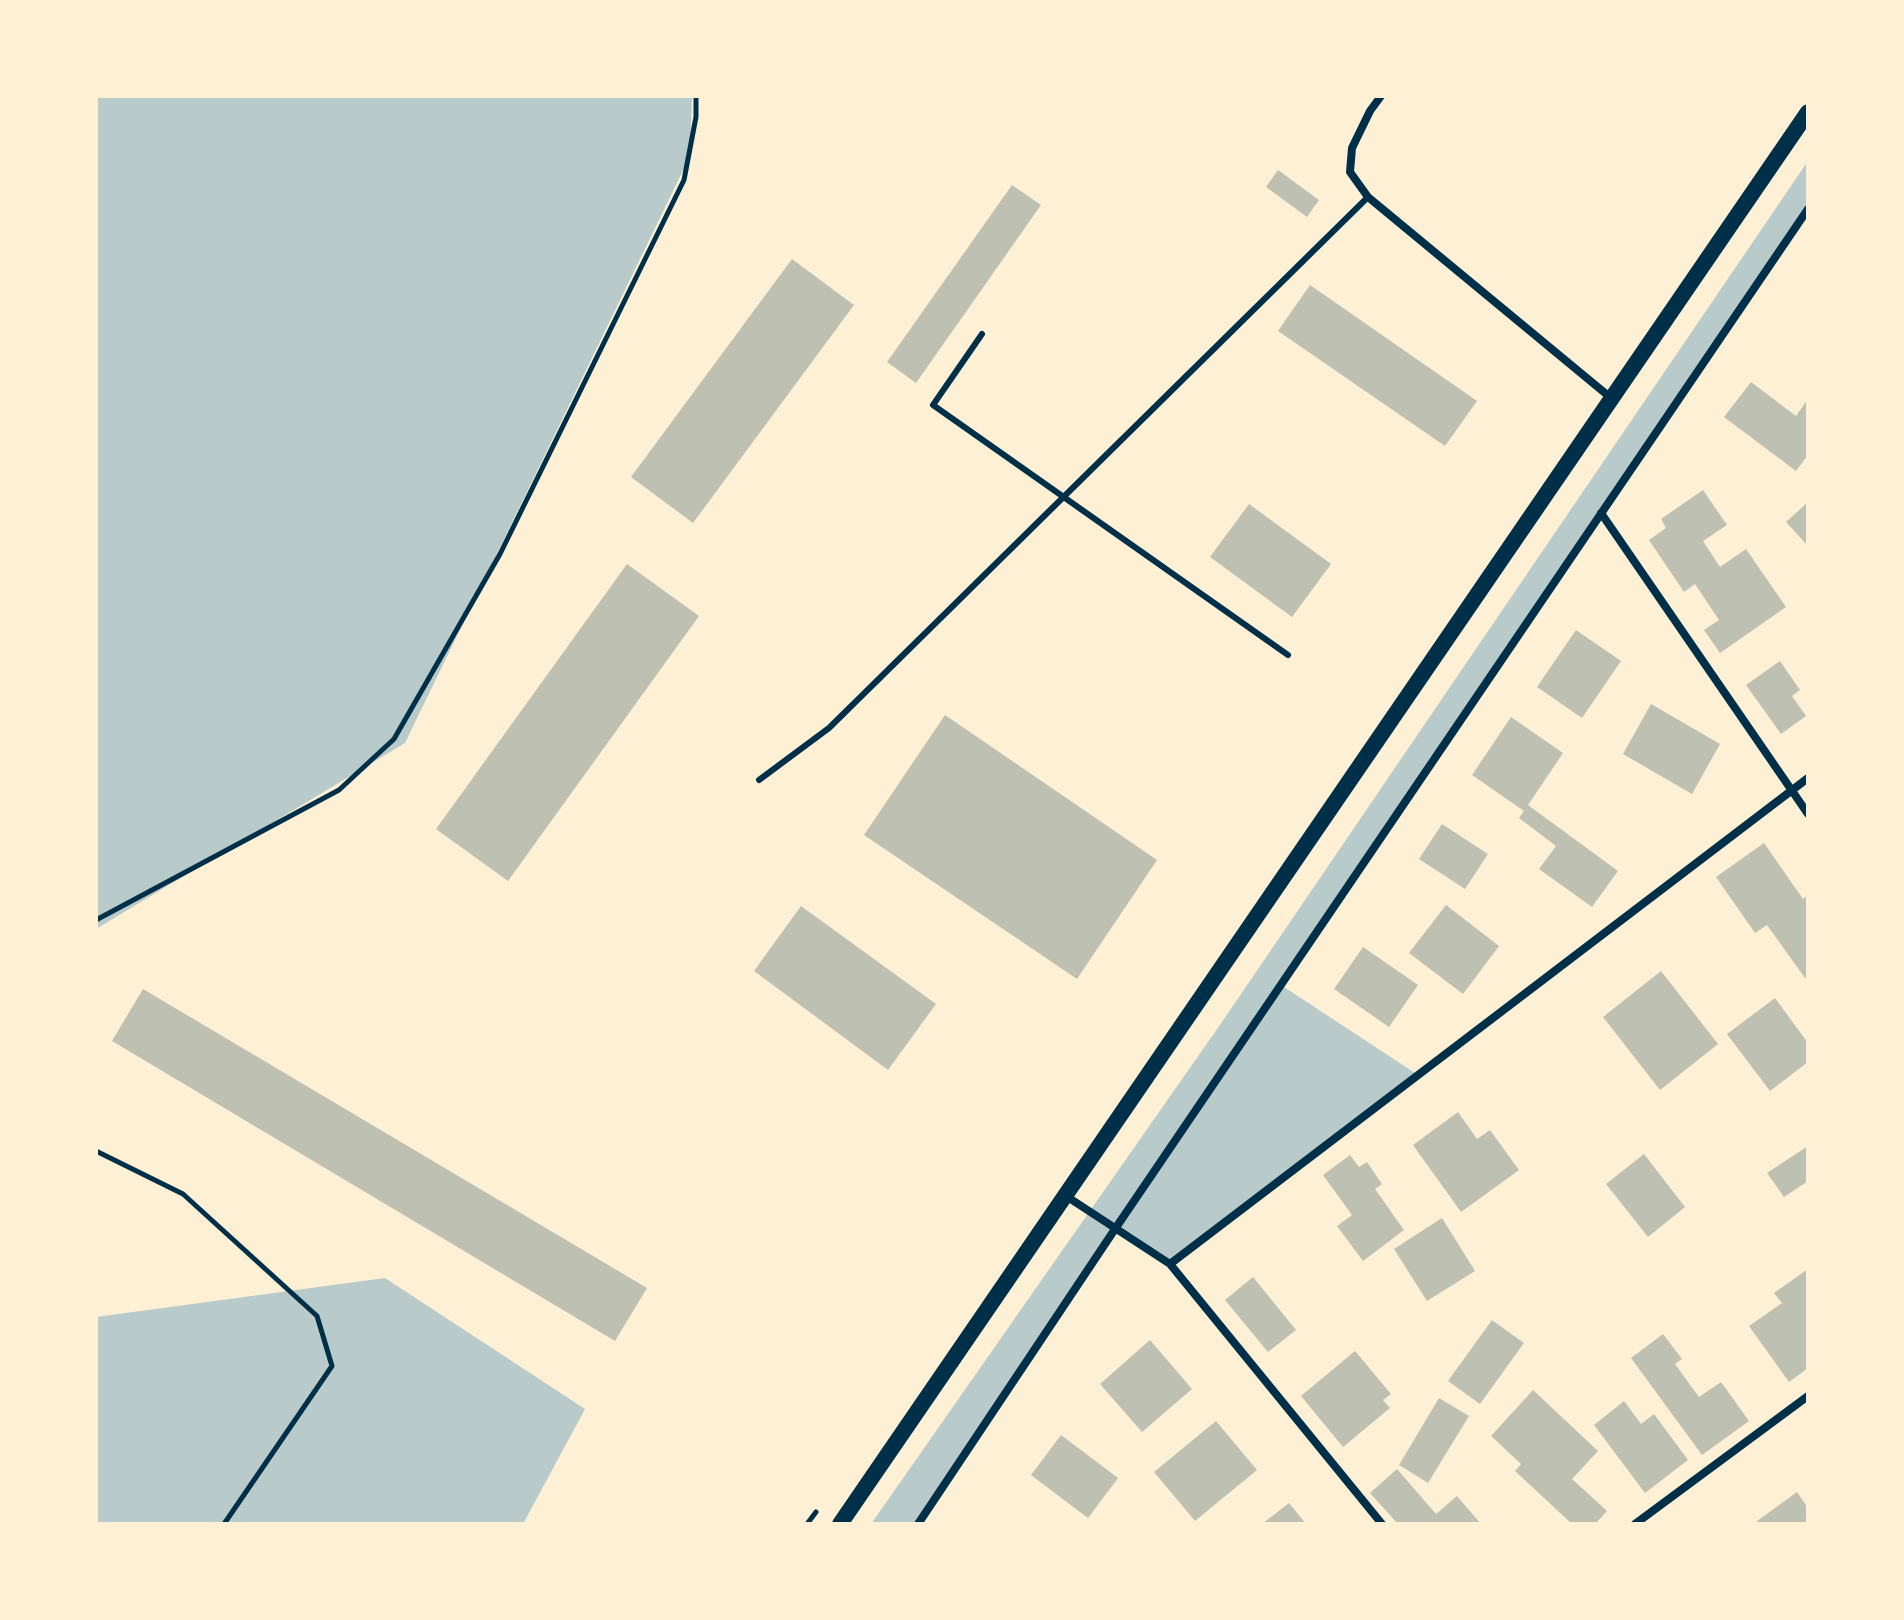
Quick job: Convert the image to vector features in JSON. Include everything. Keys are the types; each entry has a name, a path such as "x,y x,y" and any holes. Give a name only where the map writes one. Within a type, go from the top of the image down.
{"main road":[{"path":"840,1524 1808,112"}],"street":[{"path":"1381,96 1352,148 1350,172 1368,197 1612,399"},
{"path":"918,1524 1808,209"},
{"path":"1601,513 1808,814"},
{"path":"1170,1264 1808,778"},
{"path":"1066,1196 1170,1264 1382,1524"},
{"path":"1635,1524 1808,1396"}],"lane":[{"path":"759,780 829,728 1368,197"},
{"path":"982,334 933,405 1288,655"}],"path":[{"path":"96,920 339,790 394,739 500,554 684,180 696,117 696,96"},
{"path":"96,1151 183,1194 317,1316 332,1366 224,1524"}],"shaded area":[{"path":"96,96 692,96 690,156 405,743 96,929"},
{"path":"1808,161 1808,209 1281,985 1418,1075 1170,1264 1115,1229 918,1524 871,1524 1222,1022"},
{"path":"385,1278 585,1409 523,1524 96,1524 96,1317"}],"building":[{"path":"1278,170 1319,200 1307,217 1266,187"},
{"path":"1012,185 1041,205 916,383 887,362"},
{"path":"792,259 854,305 693,523 631,477"},
{"path":"1310,285 1477,401 1445,446 1278,331"},
{"path":"1751,382 1796,416 1808,399 1808,455 1796,471 1724,417"},
{"path":"1703,490 1727,525 1703,541 1720,567 1746,549 1786,607 1720,653 1704,630 1719,620 1695,584 1684,592 1649,540 1666,528 1661,519"},
{"path":"1808,502 1808,546 1786,522"},
{"path":"1249,504 1331,564 1292,617 1210,557"},
{"path":"627,564 699,616 508,881 436,829"},
{"path":"1576,630 1621,661 1582,718 1537,687"},
{"path":"1780,661 1800,690 1792,696 1806,716 1781,734 1746,685"},
{"path":"1651,704 1720,744 1692,794 1623,754"},
{"path":"945,715 1157,860 1077,979 864,835"},
{"path":"1511,717 1563,753 1528,805 1618,871 1592,907 1539,869 1556,846 1519,818 1524,811 1472,775"},
{"path":"1442,824 1488,854 1465,889 1419,859"},
{"path":"1764,843 1803,899 1808,895 1808,977 1805,978 1767,925 1755,933 1716,877"},
{"path":"1446,905 1499,946 1463,994 1409,953"},
{"path":"801,906 936,1004 888,1070 754,971"},
{"path":"1363,947 1418,985 1389,1027 1334,989"},
{"path":"1661,971 1718,1044 1660,1090 1603,1017"},
{"path":"143,989 647,1288 615,1341 112,1041"},
{"path":"1775,998 1808,1043 1808,1062 1770,1091 1727,1034"},
{"path":"1458,1112 1477,1139 1490,1130 1519,1170 1461,1212 1413,1145"},
{"path":"1808,1146 1808,1181 1784,1197 1767,1173"},
{"path":"1644,1154 1685,1207 1648,1237 1606,1184"},
{"path":"1350,1155 1359,1167 1367,1162 1382,1184 1375,1189 1404,1230 1363,1261 1337,1226 1352,1215 1323,1175"},
{"path":"1442,1218 1475,1271 1427,1301 1394,1249"},
{"path":"1808,1269 1808,1368 1789,1382 1749,1326 1782,1303 1774,1293"},
{"path":"1253,1277 1296,1330 1268,1352 1225,1300"},
{"path":"1492,1320 1524,1343 1480,1404 1448,1381"},
{"path":"1663,1334 1682,1359 1675,1364 1699,1397 1721,1382 1749,1421 1702,1455 1631,1358"},
{"path":"1150,1340 1192,1389 1142,1432 1100,1384"},
{"path":"1355,1351 1391,1394 1383,1400 1390,1408 1343,1447 1301,1396"},
{"path":"1533,1390 1598,1451 1572,1479 1607,1511 1595,1524 1572,1524 1515,1471 1521,1464 1491,1436"},
{"path":"1439,1398 1469,1416 1428,1483 1399,1465"},
{"path":"1624,1401 1641,1424 1654,1414 1688,1460 1645,1493 1594,1425"},
{"path":"1216,1421 1257,1470 1195,1521 1154,1472"},
{"path":"1061,1435 1118,1478 1088,1518 1031,1475"},
{"path":"1397,1469 1436,1514 1457,1496 1481,1524 1398,1524 1370,1493"},
{"path":"1797,1492 1808,1508 1808,1524 1753,1524"},
{"path":"1289,1503 1306,1524 1262,1524"}]}
